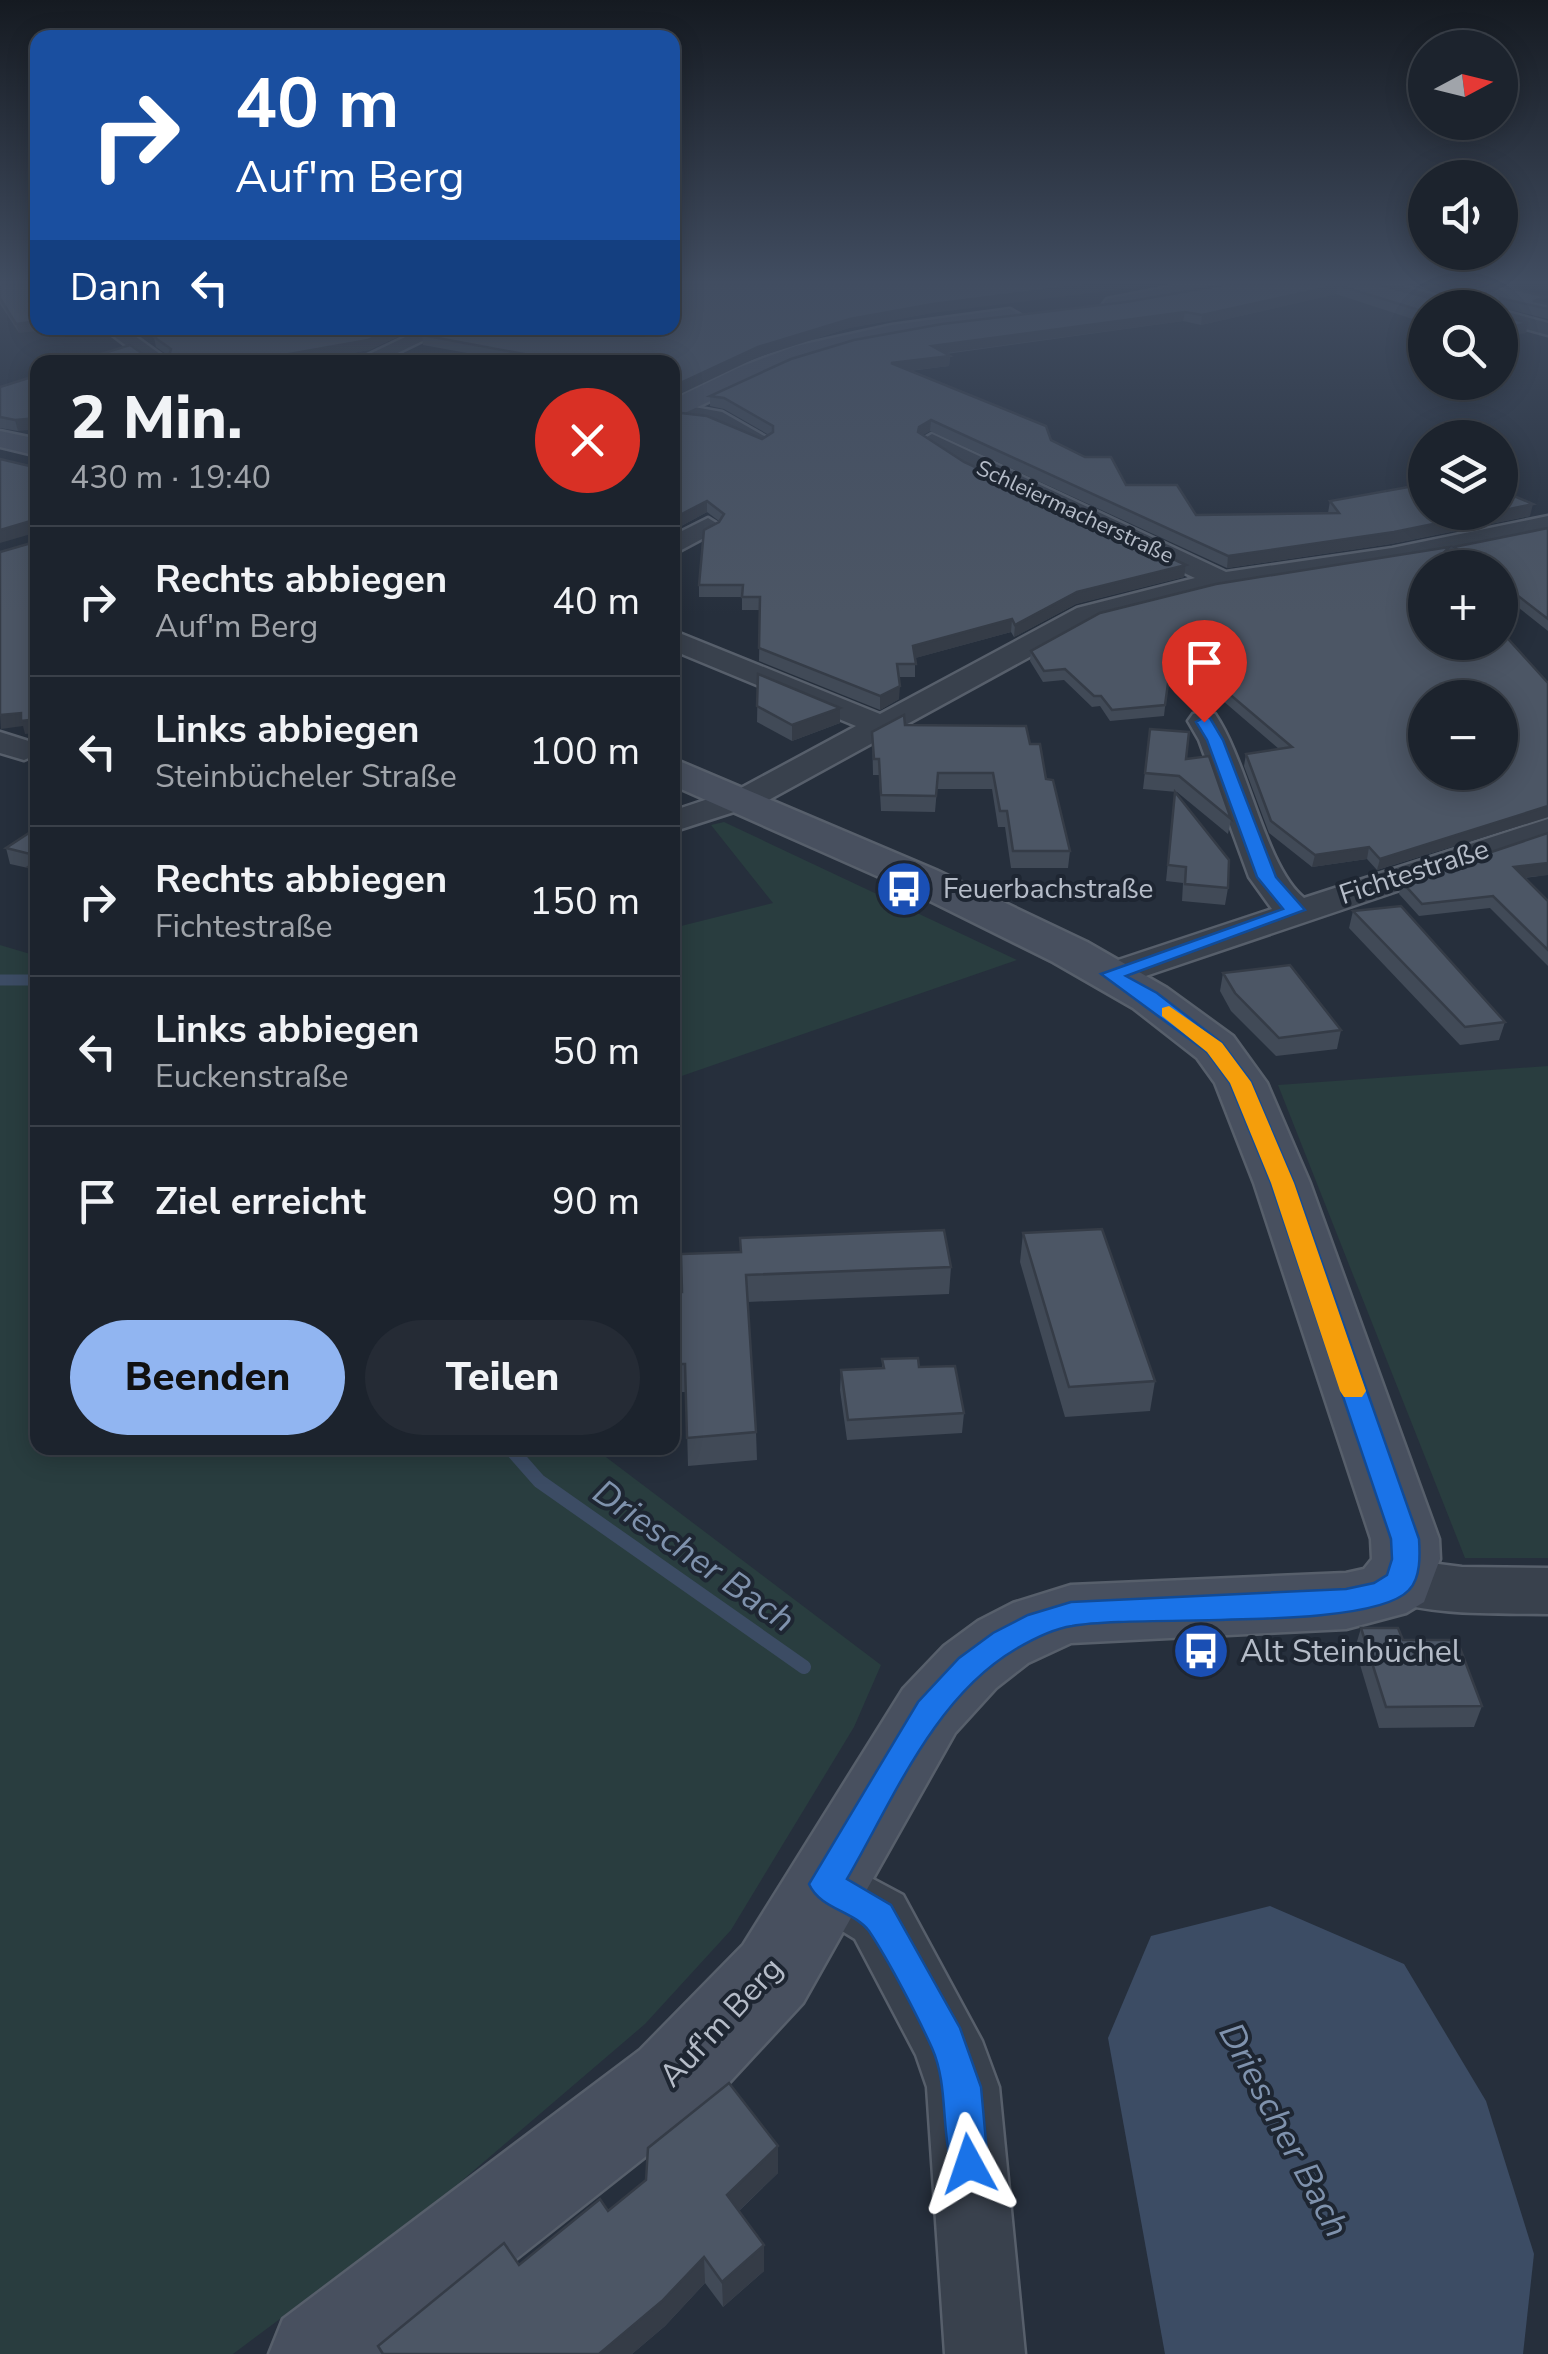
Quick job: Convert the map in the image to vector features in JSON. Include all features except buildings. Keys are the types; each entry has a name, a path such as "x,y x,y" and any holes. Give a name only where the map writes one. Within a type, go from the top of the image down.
{"street":[{"path":"680,411 714,418 760,440"},
{"path":"0,438 30,446"},
{"name":"Schleiermacherstraße","path":"932,440 973,465 1221,580"},
{"path":"680,820 743,800 1086,614 1221,580 1392,556 1548,524"},
{"path":"680,542 708,526"},
{"path":"680,642 883,726"},
{"path":"1204,722 1215,740 1266,877 1279,896 1296,910"},
{"path":"680,773 953,894 1110,974 1150,998 1214,1047 1240,1082 1282,1183 1405,1539 1406,1559 1399,1582 1462,1590 1548,1591"},
{"name":"Fichtestraße","path":"1110,974 1548,828"},
{"name":"Auf'm Berg","path":"318,2354 672,2081 773,1974 929,1711 970,1666 1003,1642 1038,1624 1071,1614 1317,1604 1381,1593 1399,1582"},
{"path":"826,1884 879,1916 948,2041 963,2087 985,2354"}],"green space":[{"path":"724,822 1017,960 680,1077 680,926 773,903 711,825"},
{"path":"0,945 30,954 30,1455 603,1455 881,1665 854,1727 731,1930 645,2024 437,2202 233,2354 0,2354"},
{"path":"1548,1066 1548,1558 1465,1558 1278,1085"}],"water":[{"path":"1270,1906 1404,1964 1486,2101 1534,2254 1523,2354 1165,2354 1108,2038 1151,1936"}],"waterway":[{"name":"Driescher Bach","path":"0,980 30,980"},
{"name":"Driescher Bach","path":"516,1455 539,1481 804,1667"}],"slow traffic":[{"path":"1169,1012 1214,1047 1240,1082 1282,1183 1353,1391"}],"place":[{"name":"Feuerbachstraße","path":"904,889"},
{"name":"Alt Steinbüchel","path":"1201,1651"}],"route":[{"path":"969,2164 963,2087 948,2041 879,1916 826,1884 892,1767 929,1711 970,1666 1003,1642 1038,1624 1071,1614 1115,1610 1346,1601 1381,1593 1399,1582 1406,1559 1405,1539 1282,1183 1240,1082 1214,1047 1150,998 1110,974 1296,910 1279,896 1266,877 1215,740 1204,722"}]}
